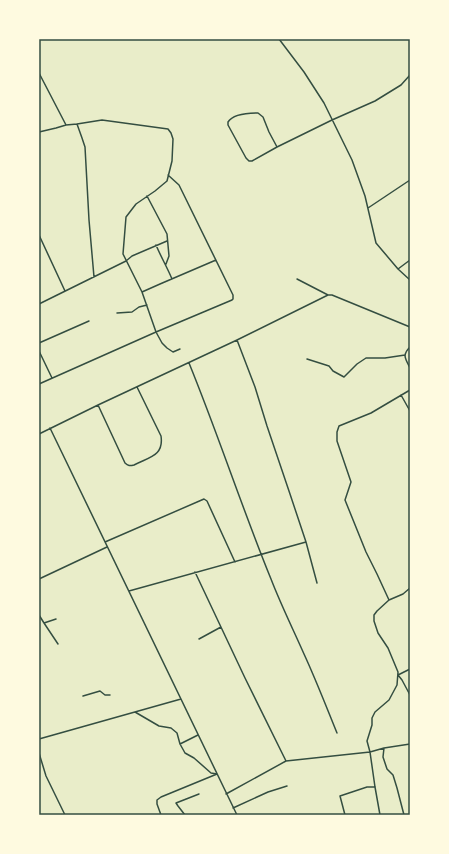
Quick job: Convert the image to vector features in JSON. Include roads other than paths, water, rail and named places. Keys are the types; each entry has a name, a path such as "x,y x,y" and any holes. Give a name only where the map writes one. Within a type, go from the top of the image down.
{"street":[{"path":"279,39 324,102 352,160 365,196 376,243 410,280"},
{"path":"39,73 66,124"},
{"path":"277,147 263,117 258,113 245,114 230,119 228,122 228,125 246,158 249,161 252,161 332,120 375,101 401,85 410,75"},
{"path":"39,132 66,124 77,124 102,120 168,129 171,133 173,139 172,161 167,181 136,204 126,218 123,254 142,292 156,332 167,348 173,352 180,349"},
{"path":"77,124 85,147 94,277"},
{"path":"39,384 232,300 233,294 179,185 168,175"},
{"path":"368,208 410,180"},
{"path":"148,196 167,234 169,256 166,264"},
{"path":"39,235 65,291"},
{"path":"39,304 126,261 132,256 167,241"},
{"path":"156,245 172,279"},
{"path":"142,292 216,260"},
{"path":"398,268 410,260"},
{"path":"297,279 328,295 332,295 410,327"},
{"path":"39,434 328,295"},
{"path":"117,313 132,312 138,307 147,305"},
{"path":"39,343 89,320"},
{"path":"237,340 255,387 306,542 317,583"},
{"path":"410,347 406,351 405,355 406,361 410,368"},
{"path":"39,351 52,378"},
{"path":"307,359 329,366 333,371 344,377 357,364 366,358 385,358 405,355"},
{"path":"189,362 284,612 304,653 337,733"},
{"path":"98,405 125,463 128,466 132,466 157,453 161,447 162,441 137,387"},
{"path":"389,600 366,552 345,500 351,482 337,441 337,432 339,426 371,413 410,390"},
{"path":"401,395 410,411"},
{"path":"50,428 237,815"},
{"path":"105,542 204,499 207,501 234,562"},
{"path":"129,591 306,542"},
{"path":"39,579 108,547"},
{"path":"195,572 286,760"},
{"path":"380,815 367,741 372,725 372,718 375,712 389,700 397,685 398,672 388,648 378,633 374,621 374,615 389,600 403,594 410,588"},
{"path":"39,615 58,644"},
{"path":"44,623 56,619"},
{"path":"199,639 221,627"},
{"path":"398,675 410,669"},
{"path":"398,675 410,695"},
{"path":"83,696 100,691 105,695 110,695"},
{"path":"39,739 181,699"},
{"path":"135,712 159,726 171,728 177,733 180,744 185,753 194,758 211,773 216,774"},
{"path":"180,744 198,735"},
{"path":"226,794 286,760 370,752 410,744"},
{"path":"384,748 383,757 387,770 393,775 398,788 404,815"},
{"path":"39,753 46,776 65,815"},
{"path":"161,815 157,800 161,797 216,774"},
{"path":"233,808 268,792 287,786"},
{"path":"345,815 340,796 367,787 375,787"},
{"path":"185,815 176,803 199,794"}]}
